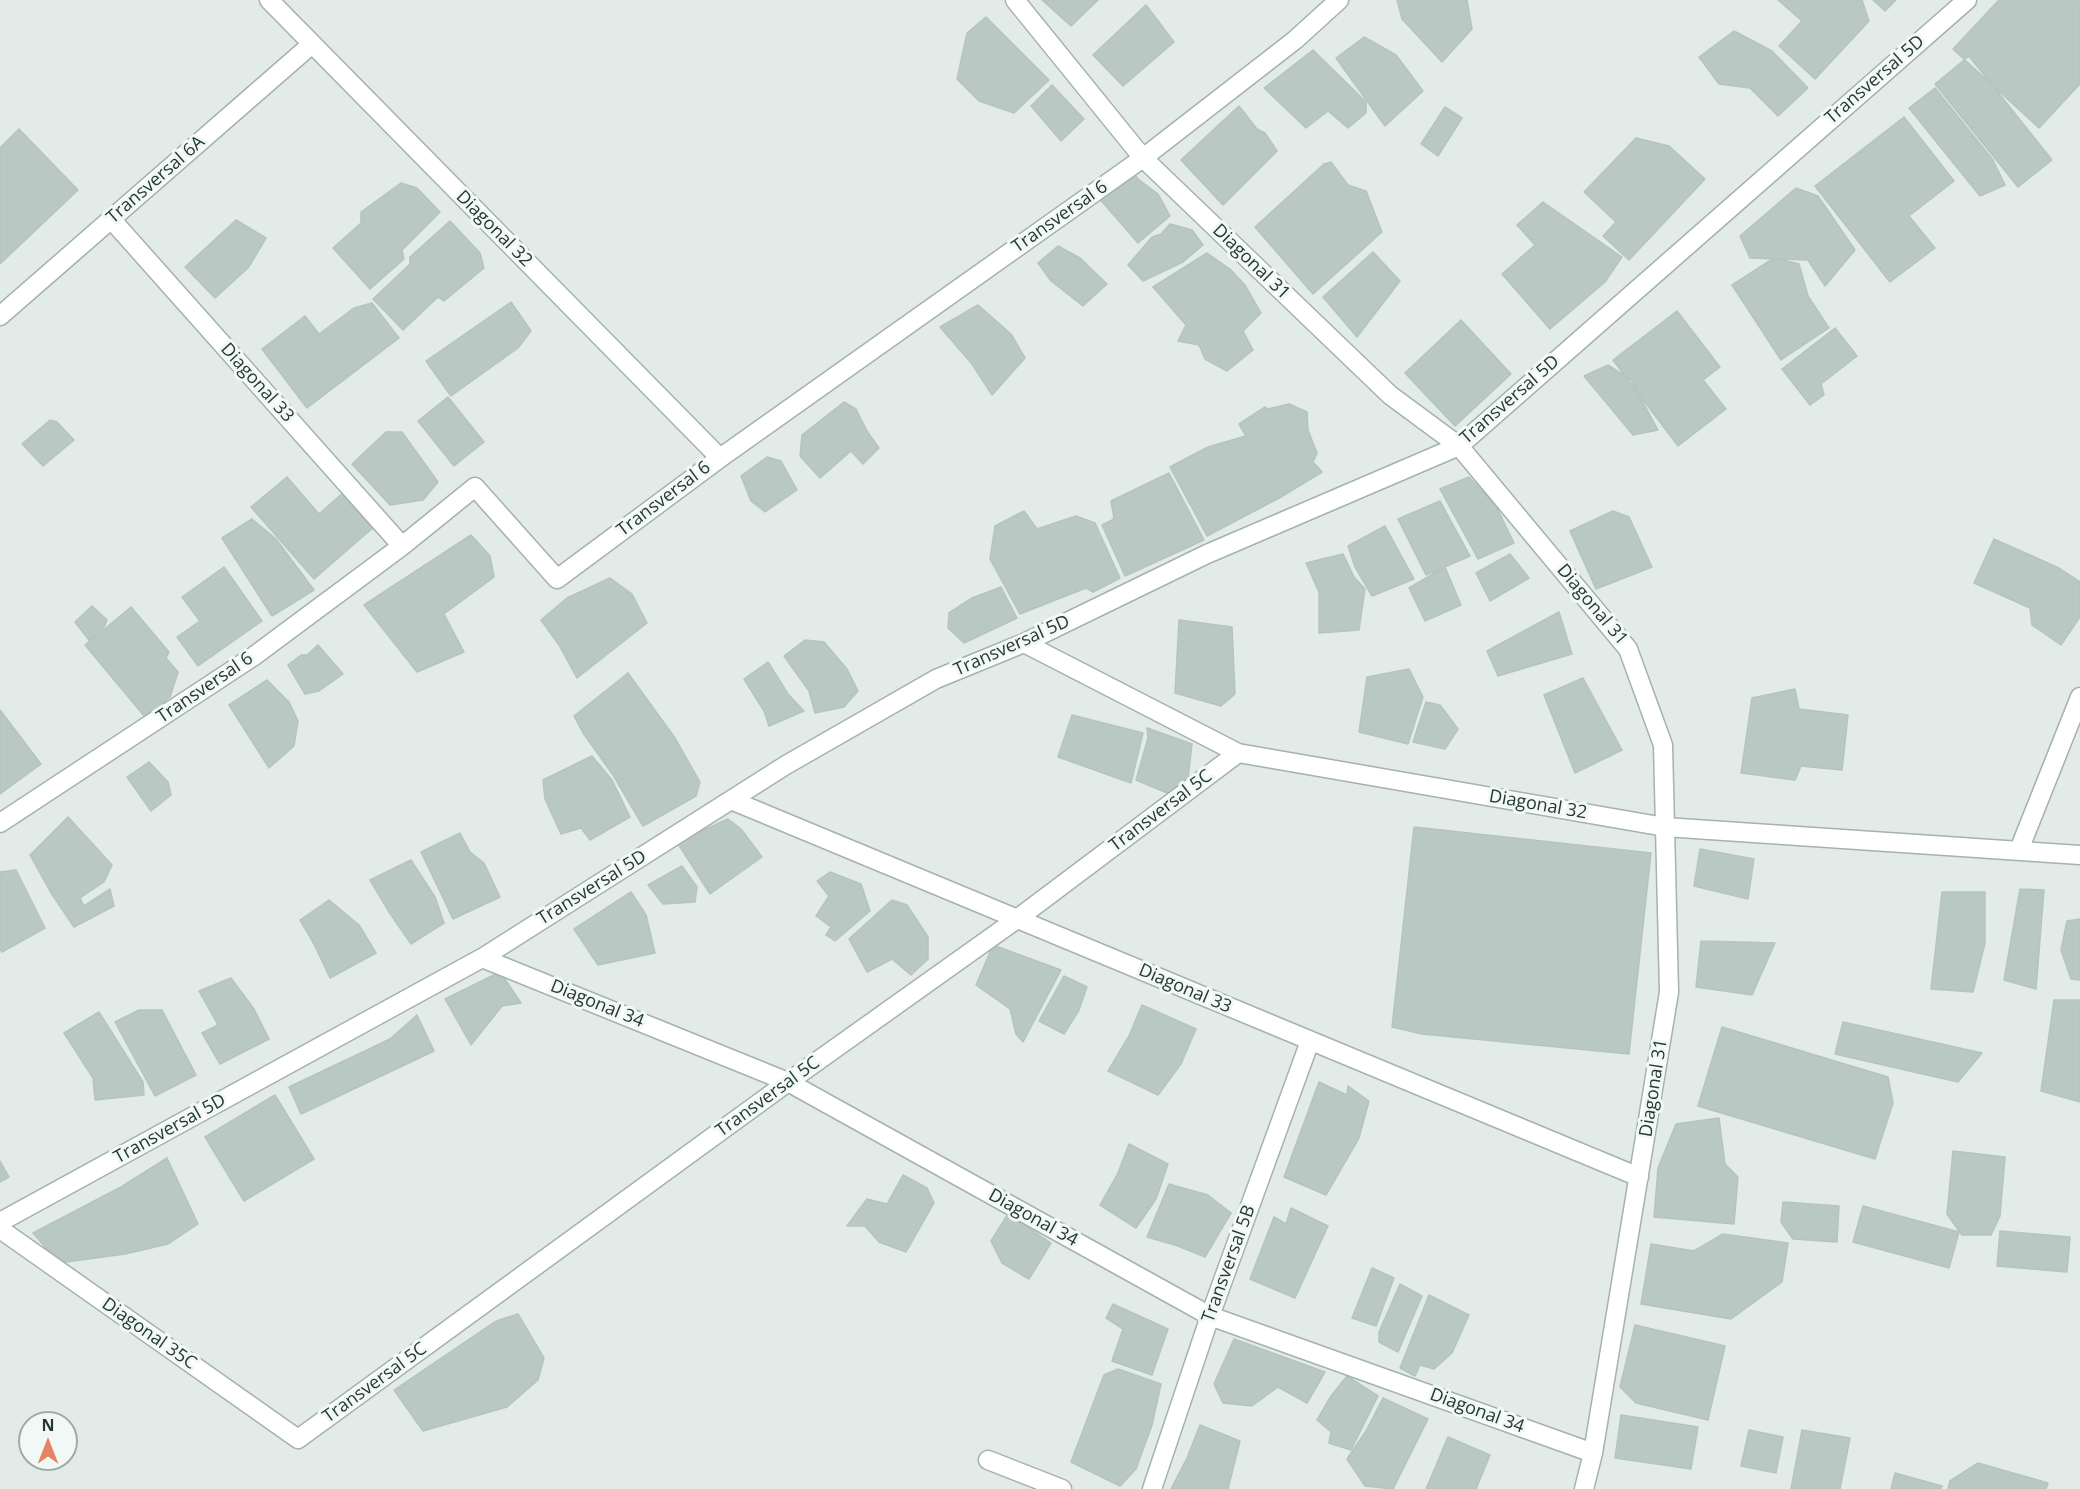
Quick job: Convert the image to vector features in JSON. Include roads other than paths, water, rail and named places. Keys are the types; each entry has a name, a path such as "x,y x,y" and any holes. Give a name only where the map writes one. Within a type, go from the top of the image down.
{"street":[{"name":"Diagonal 32","path":"269,0 720,458"},
{"name":"Diagonal 31","path":"1015,0 1143,158 1390,395 1459,446 1628,649 1663,745 1669,992 1593,1453 1584,1489"},
{"name":"Transversal 6","path":"0,823 254,656 402,546 475,487 557,579 720,458 1143,158 1295,40 1339,0"},
{"name":"Transversal 5D","path":"0,1222 482,958 786,765 936,679 1024,643 1207,554 1459,446 1967,0"},
{"name":"Transversal 6A","path":"0,316 312,44"},
{"name":"Diagonal 33","path":"111,219 402,546"},
{"name":"Diagonal 32","path":"1024,643 1238,753 1665,827 2080,855"},
{"path":"2019,850 2080,697"},
{"name":"Transversal 5C","path":"298,1439 788,1082 1017,919 1238,753"},
{"name":"Diagonal 33","path":"731,800 1639,1177"},
{"name":"Diagonal 34","path":"482,958 788,1082 1210,1316 1593,1453"},
{"name":"Transversal 5B","path":"1152,1489 1210,1316 1310,1041"},
{"name":"Diagonal 35C","path":"0,1229 298,1439"},
{"path":"988,1460 1062,1489"}]}
